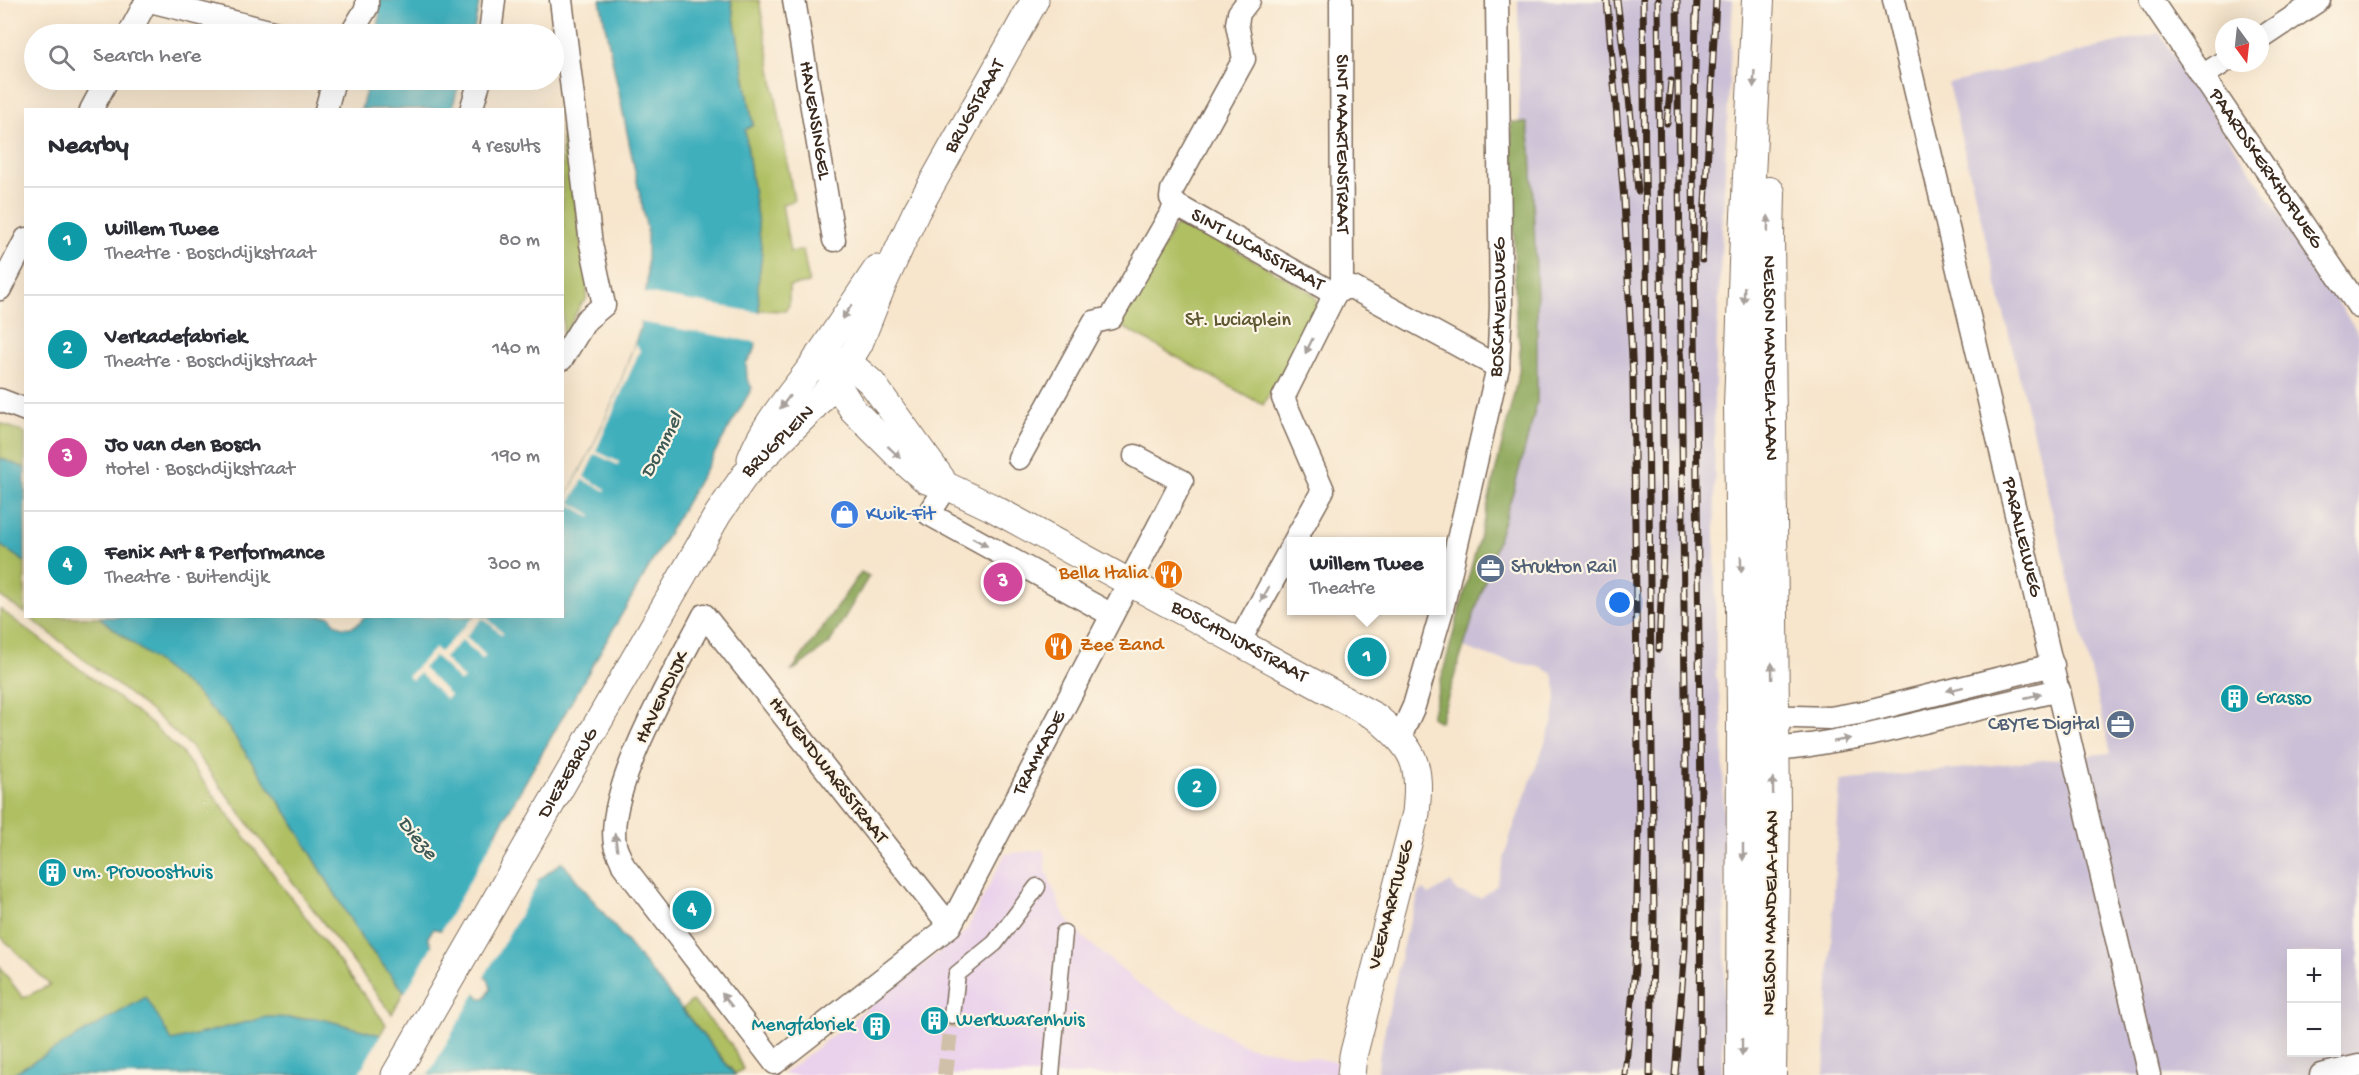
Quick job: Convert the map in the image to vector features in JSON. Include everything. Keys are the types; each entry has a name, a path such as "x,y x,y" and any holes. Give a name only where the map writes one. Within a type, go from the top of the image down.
{"main road":[{"name":"NELSON MANDELA-LAAN","path":"1758,0 1740,405 1758,716"},
{"name":"NELSON MANDELA-LAAN","path":"1742,1075 1758,751 1768,234 1778,0"},
{"name":"NELSON MANDELA-LAAN","path":"1758,751 1774,807 1770,1075"}],"street":[{"path":"134,24 146,0 205,7 253,24"},
{"path":"491,24 494,0"},
{"path":"561,0 563,24"},
{"name":"HAVENSINGEL","path":"794,0 834,240"},
{"name":"BRUGSTRAAT","path":"882,286 916,212 1035,0"},
{"name":"SINT MAARTENSTRAAT","path":"1339,291 1342,280 1341,0"},
{"name":"BOSCHVELDWEG","path":"1446,593 1498,367 1501,308 1497,0"},
{"name":"PARALLELWEG","path":"1894,0 2150,1075"},
{"name":"PAARDSKERKHOFWEG","path":"2151,0 2359,307"},
{"path":"2269,33 2319,0"},
{"path":"1019,458 1094,322 1111,318 1176,205 1171,198 1172,190 1244,59 1237,24 1244,2"},
{"path":"356,24 367,3"},
{"path":"564,45 568,105 591,244 604,305 586,320 564,356"},
{"path":"2202,76 2215,68"},
{"path":"92,108 102,90"},
{"path":"327,108 331,90"},
{"path":"472,108 477,90"},
{"name":"SINT LUCASSTRAAT","path":"1176,205 1339,291 1353,288 1498,367"},
{"name":"BRUGSTRAAT","path":"824,347 916,212"},
{"path":"0,289 24,243"},
{"name":"BRUGPLEIN","path":"745,475 804,417 842,372 859,344 882,286"},
{"path":"1297,537 1323,490 1283,398 1339,291"},
{"name":"BRUGPLEIN","path":"745,475 757,442 766,427 824,347 842,372 853,410"},
{"name":"BRUGPLEIN","path":"842,372 872,383"},
{"name":"BOSCHDIJKSTRAAT","path":"872,383 947,486"},
{"path":"0,400 24,409"},
{"name":"BOSCHDIJKSTRAAT","path":"853,410 874,433 926,480 947,486 991,507 1128,580 1376,717 1400,737"},
{"name":"TRAMKADE","path":"950,927 1128,580 1182,481 1135,456"},
{"name":"DIEZEBRUG","path":"395,1075 718,514 745,475"},
{"path":"947,486 929,513 1112,615"},
{"path":"1239,642 1287,555"},
{"name":"HAVENDWARSSTRAAT","path":"704,615 950,927"},
{"name":"HAVENDIJK","path":"704,615 646,728 624,783 615,820 615,844 623,865 773,1069"},
{"name":"BOSCHVELDWEG","path":"1400,737 1414,706 1441,615"},
{"path":"1758,716 1830,718 2053,665"},
{"path":"1758,751 1869,735 2059,690"},
{"name":"VEEMARKTWEG","path":"1351,1075 1353,1056 1416,813 1419,789 1417,767 1410,750 1400,737"},
{"path":"952,1015 957,974 994,943 1037,887"},
{"path":"773,1069 950,927"},
{"path":"1051,1075 1064,933"},
{"path":"2321,1075 2359,1066"}],"shaded area":[{"path":"1518,0 1733,0 1714,400 1716,675 1723,722 1725,965 1722,1075 1378,1075 1379,1057 1405,936 1420,892 1423,890 1429,895 1451,882 1457,892 1481,898 1497,885 1511,834 1553,721 1557,693 1553,674 1543,668 1491,657 1455,644 1522,376"},
{"path":"2159,33 2359,334 2359,1064 2314,1075 1824,1075 1840,781 2111,753 1948,84"},
{"path":"1044,850 1047,874 1065,917 1084,938 1145,989 1246,1046 1337,1062 1336,1075 782,1075 966,931 1005,854"}],"green space":[{"path":"731,0 759,0 794,201 782,204 790,252 803,250 809,283 789,286 789,305 785,311 759,310 758,283 762,254 745,129 753,124"},
{"path":"1511,122 1527,123 1531,148 1537,297 1537,403 1514,489 1440,722 1431,717 1485,516 1519,372"},
{"path":"564,125 582,251 589,276 586,300 581,304 564,336"},
{"name":"St. Luciaplein","path":"1191,225 1311,292 1316,299 1315,313 1263,405 1119,325 1175,226"},
{"path":"0,423 24,433 24,468 0,458"},
{"path":"0,545 24,561 24,612 0,596"},
{"path":"861,572 869,576 829,644 791,672"},
{"path":"0,609 146,719 182,753 386,1024 380,1035 322,1019 267,1017 172,1041 10,1075 0,1075 0,967 23,998 50,985 0,936"},
{"path":"30,618 100,618 194,691 228,727 289,816 362,939 404,991 392,1014 190,746 152,712"},
{"path":"692,1001 731,1044 743,1069 735,1074 682,1009"}],"water":[{"path":"380,0 480,0 475,24 379,24"},
{"path":"600,0 731,0 753,125 745,130 762,254 758,283 759,310 755,350 746,363 747,379 752,388 496,833 536,882 562,862 735,1075 10,1075 146,997 172,1041 267,1017 322,1019 380,1035 432,1061 445,1036 404,991 362,939 289,816 228,727 194,691 100,618 331,618 342,627 351,627 363,618 564,618 564,501 591,451 617,393 640,329 647,283 647,230","holes":["433,929 441,930 489,981 491,989 485,998 480,998 431,944 428,937"]},
{"path":"366,90 457,90 452,108 361,108"},
{"path":"0,458 24,468 24,561 0,545"}],"pier":[{"path":"644,293 762,313 759,343 639,322"},
{"path":"635,343 640,350 596,451 619,462 618,465 595,454 584,477 606,489 605,491 583,480 570,502 592,515 591,517 569,504 564,513 564,501 591,451 617,393"},
{"path":"473,618 483,618 466,636 486,656 482,659 462,640 444,658 464,679 460,682 435,656 423,668 450,695 446,699 419,673 412,680 408,676 435,648 440,652"},
{"path":"483,618 487,618 503,633 502,635"},
{"path":"497,833 538,883 483,979 440,933"},
{"path":"434,942 477,990 428,1075 358,1075 382,1033 431,1057 442,1037 404,995"}],"tunnel":[{"path":"945,1075 952,1015"}],"railway":[{"path":"1607,0 1624,200 1633,377 1639,826 1635,967 1625,1075"},
{"path":"1617,0 1638,191"},
{"path":"1643,0 1654,917 1650,1075"},
{"path":"1658,0 1664,529 1659,649"},
{"path":"1675,1075 1685,948 1687,867 1677,0"},
{"path":"1696,22 1697,0"},
{"path":"1702,260 1716,0"},
{"path":"1696,15 1693,171 1701,802 1700,1075"},
{"path":"1667,123 1671,81"}],"place":[{"name":"Kwik-Fit","path":"845,515"},
{"name":"Strukton Rail","path":"1490,568"},
{"name":"Bella Italia","path":"1169,574"},
{"name":"Jo van den Bosch","path":"1003,582"},
{"name":"Zee Zand","path":"1059,646"},
{"name":"Willem Twee","path":"1367,657"},
{"name":"Grasso","path":"2235,699"},
{"name":"CBYTE Digital","path":"2121,725"},
{"name":"Verkadefabriek","path":"1197,788"},
{"name":"vm. Provoosthuis","path":"52,873"},
{"name":"Fenix Art & Performance","path":"692,910"},
{"name":"Werkwarenhuis","path":"935,1021"},
{"name":"Mengfabriek","path":"876,1026"}],"water label":[{"name":"Dommel","path":"663,446"},
{"name":"Dieze","path":"416,839"}]}
